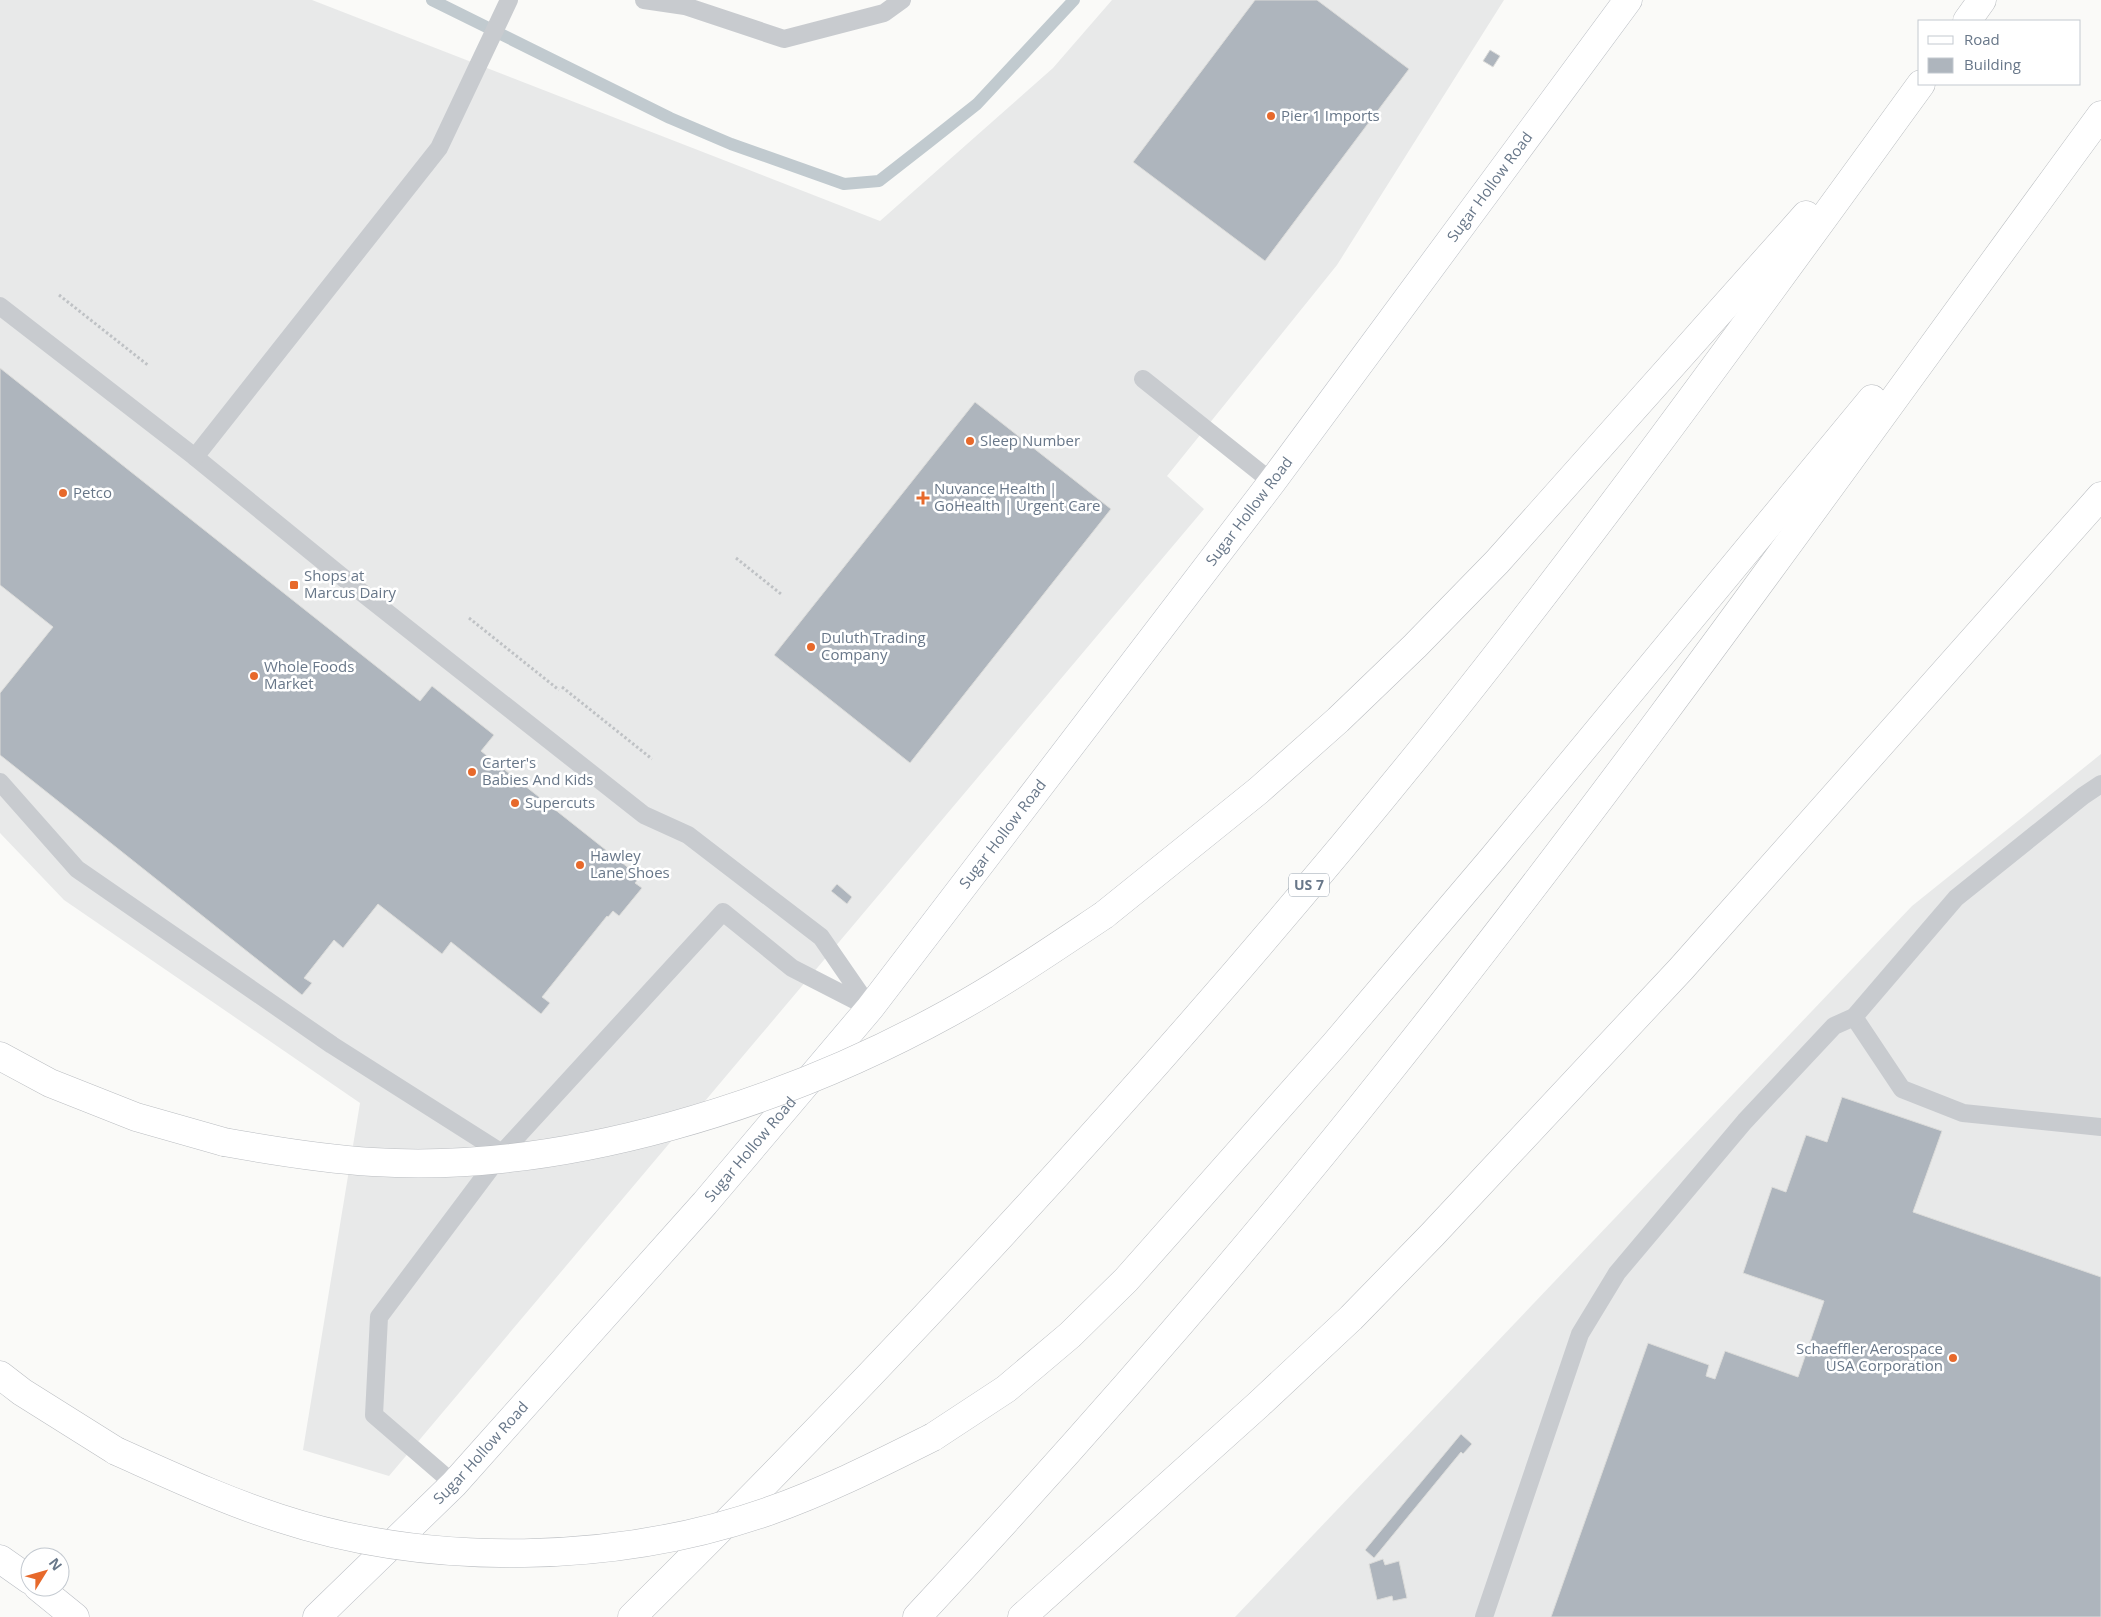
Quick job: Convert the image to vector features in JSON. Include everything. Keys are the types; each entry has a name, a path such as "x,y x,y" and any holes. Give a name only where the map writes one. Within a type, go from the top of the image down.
{"main road":[{"name":"Sugar Hollow Road","path":"317,1617 454,1484 705,1203 870,1008 1272,482 1628,0"},
{"path":"1968,20 1982,0"},
{"path":"0,1056 50,1083 136,1117 224,1142 297,1156 375,1162 454,1162 539,1154 629,1137 700,1118 770,1094 864,1056 949,1013 1024,968 1104,915 1258,791 1338,720 1504,555 1918,88"},
{"name":"US 7","path":"632,1617 839,1409 941,1301 1144,1077 1339,850 1440,727 1618,497 1918,88"},
{"path":"917,1617 1101,1415 1289,1195 1388,1072 1648,734 2101,115"},
{"path":"0,1375 22,1392 116,1451 200,1489 280,1519 362,1539 440,1550 526,1554 618,1546 690,1534 759,1514 850,1479 933,1437 1006,1389 1070,1335 1126,1280 1189,1211 1494,858 2067,162"},
{"path":"1022,1617 1258,1405 1351,1318 1432,1235 1681,969 2101,496"},
{"path":"0,1559 20,1573"},
{"path":"50,1597 74,1617"}],"lane":[{"path":"195,456 438,148 509,0"},
{"path":"644,0 682,3 784,39 884,13 902,0"},
{"path":"0,306 195,456 351,584 644,815 688,835 821,937 870,1008"},
{"path":"1143,379 1272,482"},
{"path":"0,782 77,869 332,1045 502,1153"},
{"path":"1484,1617 1580,1334 1617,1272 1746,1120 1834,1026 1854,1017 1956,898 2083,796 2101,784"},
{"path":"454,1484 374,1415 379,1317 502,1153 723,912 792,968 870,1008"},
{"path":"1854,1017 1902,1089 1963,1114 2101,1127"}],"path":[{"path":"59,295 149,366"},
{"path":"736,558 781,594"},
{"path":"469,618 652,759"}],"shaded area":[{"path":"0,0 312,0 880,221 1053,68 1112,0 1504,0 1337,265 1167,476 1204,509 389,1476 303,1450 360,1103 64,900 0,833"},
{"path":"2101,754 2101,1617 1235,1617 1912,906"}],"building":[{"name":"Pier 1 Imports","path":"1255,0 1317,0 1409,69 1265,261 1133,162"},
{"path":"1490,50 1500,56 1493,67 1483,61"},
{"path":"0,368 420,701 432,686 494,735 481,751 640,877 635,883 642,888 619,916 613,911 607,916 542,997 550,1003 541,1014 451,942 442,954 378,904 343,948 334,940 304,978 312,983 302,995 0,755 0,693 53,627 0,585"},
{"path":"975,402 1111,509 910,763 774,655"},
{"path":"837,884 852,897 847,904 831,891"},
{"name":"Schaeffler Aerospace USA Corporation","path":"1842,1097 1942,1131 1913,1212 2101,1277 2101,1617 1551,1617 1648,1343 1709,1365 1706,1376 1715,1379 1725,1351 1798,1377 1824,1301 1743,1273 1772,1187 1786,1192 1806,1135 1827,1142"},
{"path":"1461,1434 1472,1444 1463,1454 1461,1452 1374,1558 1365,1550"},
{"path":"1383,1559 1385,1565 1399,1561 1407,1598 1393,1601 1392,1596 1377,1600 1369,1564"}],"waterway":[{"path":"432,0 670,118 731,144 844,184 879,181 977,104 1074,0"}],"place":[{"name":"Pier 1 Imports","path":"1271,116"},
{"name":"Sleep Number","path":"970,441"},
{"name":"Petco","path":"63,493"},
{"name":"Nuvance Health | GoHealth | Urgent Care","path":"923,498"},
{"name":"Shops at Marcus Dairy","path":"294,585"},
{"name":"Duluth Trading Company","path":"811,647"},
{"name":"Whole Foods Market","path":"254,676"},
{"name":"Carter's Babies And Kids","path":"472,772"},
{"name":"Supercuts","path":"515,803"},
{"name":"Hawley Lane Shoes","path":"580,865"},
{"name":"Schaeffler Aerospace USA Corporation","path":"1953,1358"}]}
